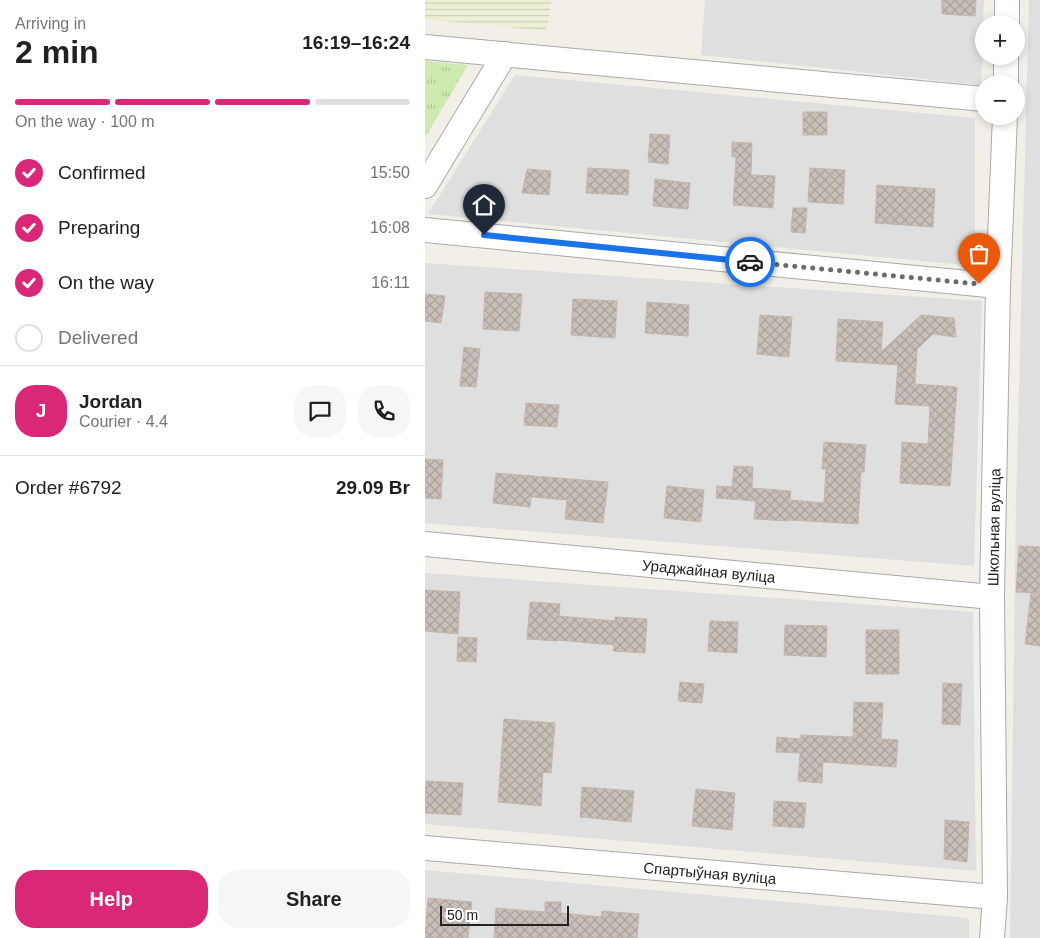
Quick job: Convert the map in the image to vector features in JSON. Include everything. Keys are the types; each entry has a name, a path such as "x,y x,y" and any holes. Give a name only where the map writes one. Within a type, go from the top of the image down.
{"street":[{"path":"1007,0 1007,15"},
{"path":"425,47 975,98"},
{"path":"425,186 505,54"},
{"name":"Школьная вуліца","path":"992,938 995,897 992,597 998,286 1005,125"},
{"path":"425,230 998,286"},
{"name":"Ураджайная вуліца","path":"425,544 992,597"},
{"name":"Спартыўная вуліца","path":"425,848 995,897"}],"shaded area":[{"path":"705,0 984,0 983,15 975,15 975,65 982,65 981,75 975,75 975,84 701,55"},
{"path":"1029,0 1040,0 1040,938 1010,938 1016,502"},
{"path":"515,75 975,118 975,266 428,214"},
{"path":"425,263 982,301 974,566 425,523"},
{"path":"425,573 973,612 976,871 425,824"},
{"path":"425,870 969,918 969,938 425,938"}],"green space":[{"path":"425,0 552,0 546,31 425,19"},
{"path":"425,61 468,65 425,138"}],"building":[{"path":"942,0 976,0 975,16 942,14"},
{"path":"803,112 827,112 827,135 803,135"},
{"path":"650,134 670,135 668,164 648,162"},
{"path":"732,142 752,143 751,175 775,176 773,208 733,205 736,157 732,157"},
{"path":"588,168 629,170 628,195 586,193"},
{"path":"810,168 845,170 843,204 808,202"},
{"path":"527,169 551,171 549,195 522,193"},
{"path":"655,179 690,183 688,209 653,206"},
{"path":"877,185 935,189 933,227 875,223"},
{"path":"793,208 807,208 805,233 791,232"},
{"path":"485,292 522,294 519,331 483,329"},
{"path":"425,294 445,296 441,323 425,321"},
{"path":"573,299 617,301 615,338 571,335"},
{"path":"647,302 689,305 688,336 645,333"},
{"path":"760,315 792,317 789,357 757,354"},
{"path":"921,315 954,318 956,337 933,334 917,349 915,384 957,387 950,486 900,483 902,442 928,444 930,406 895,404 898,365 836,361 838,319 883,322 881,352"},
{"path":"464,347 480,349 476,387 460,386"},
{"path":"526,403 559,405 557,427 524,425"},
{"path":"824,442 866,445 864,472 861,472 858,524 754,519 756,501 716,498 717,486 732,487 734,466 753,467 752,488 791,491 790,500 824,503 826,469 822,469"},
{"path":"425,459 443,460 441,499 425,498"},
{"path":"496,473 608,482 603,523 565,519 567,500 531,497 530,507 493,503"},
{"path":"667,486 704,490 701,522 664,518"},
{"path":"1019,546 1040,547 1040,593 1016,592"},
{"path":"425,590 460,592 458,634 425,631"},
{"path":"1031,593 1040,594 1040,646 1025,644"},
{"path":"530,602 560,604 559,616 615,621 615,617 647,619 645,653 613,651 614,645 527,639"},
{"path":"710,621 738,622 737,653 708,651"},
{"path":"785,625 827,626 826,657 784,655"},
{"path":"866,630 899,630 899,674 866,674"},
{"path":"458,637 477,638 476,662 457,661"},
{"path":"680,682 704,684 702,703 678,701"},
{"path":"943,683 962,684 960,725 942,724"},
{"path":"854,702 883,703 881,739 898,740 896,767 823,762 822,783 798,781 800,753 776,752 777,737 801,739 801,735 853,737"},
{"path":"504,719 555,723 551,773 543,772 541,806 498,802"},
{"path":"426,781 463,783 461,815 425,813"},
{"path":"582,787 634,791 631,822 580,817"},
{"path":"696,789 735,793 732,830 692,826"},
{"path":"774,801 806,803 804,828 773,826"},
{"path":"945,820 969,822 967,862 944,859"},
{"path":"428,898 472,902 468,938 425,938"},
{"path":"545,902 561,902 561,913 601,917 602,911 639,914 637,938 494,938 496,908 545,912"}],"way so far":[{"path":"750,262 979,284"}],"route":[{"path":"484,235 750,262"}]}
